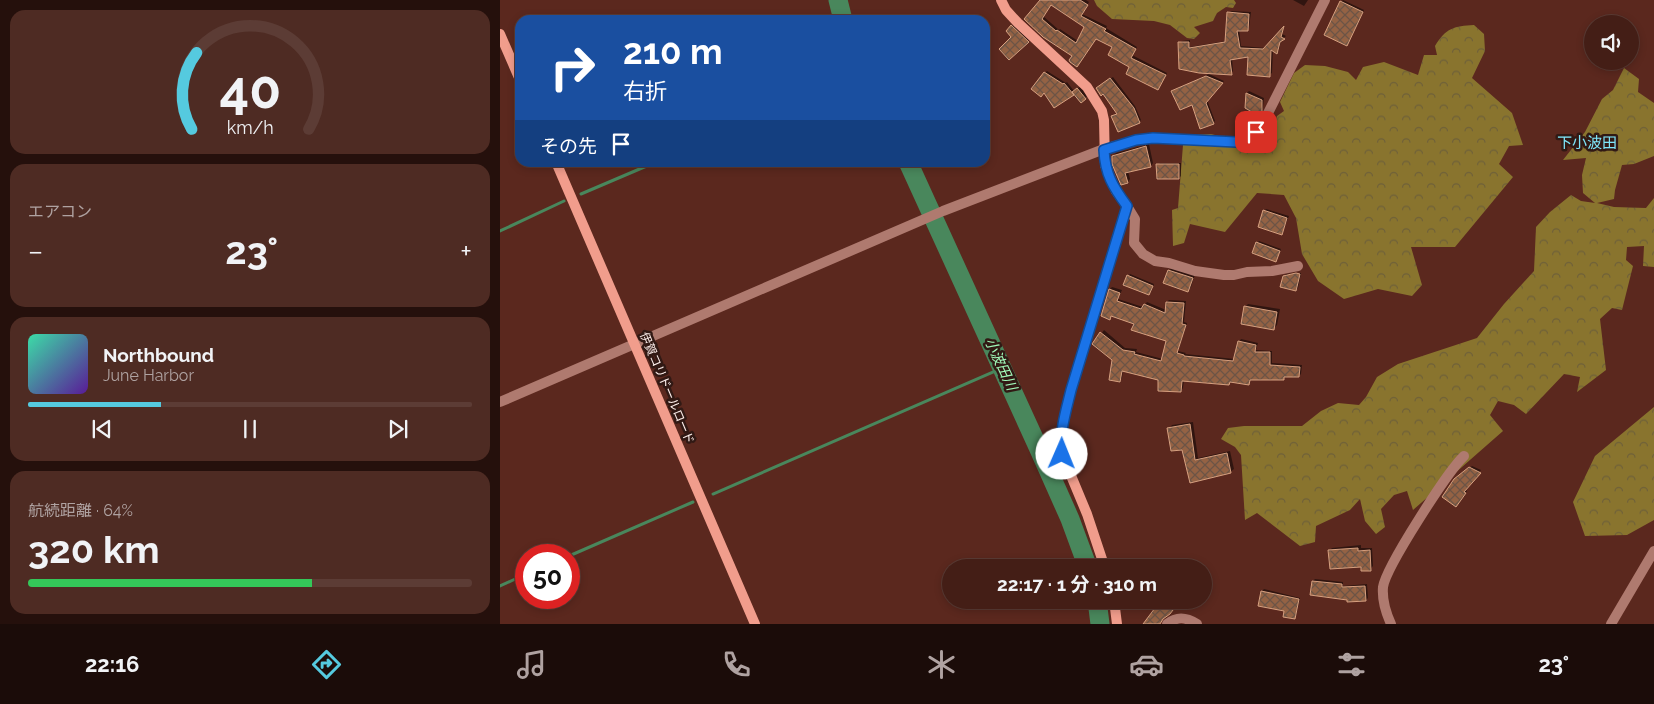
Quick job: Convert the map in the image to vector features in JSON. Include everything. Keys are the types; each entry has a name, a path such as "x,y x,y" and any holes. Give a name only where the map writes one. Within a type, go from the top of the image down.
{"main road":[{"path":"1000,0 1018,23 1087,87 1102,111 1105,165 1109,178 1127,206 1071,390 1064,419 1061,444 1062,454 1087,514 1102,559"},
{"path":"500,34 515,68"},
{"name":"伊賀コリドールロード","path":"558,167 755,624"},
{"path":"1115,609 1117,624"}],"street":[{"path":"500,402 943,211 1104,150 1136,140 1153,138 1236,142 1248,138 1256,132 1265,119 1325,0"},
{"path":"1127,206 1135,219 1134,243 1144,254 1155,261 1170,263 1195,271 1234,275 1298,266"},
{"path":"1391,624 1386,613 1383,588 1385,580 1426,508 1457,462 1464,456"},
{"path":"1611,624 1654,552"},
{"path":"1167,624 1178,618 1189,619 1197,624"}],"green space":[{"path":"1094,0 1234,0 1236,3 1233,8 1226,7 1217,13 1213,21 1194,27 1200,33 1194,39 1187,38 1170,25 1154,21 1112,19 1097,6"},
{"path":"1474,25 1484,34 1485,51 1472,78 1512,113 1523,145 1509,146 1499,164 1513,177 1455,247 1411,247 1422,285 1412,296 1378,289 1344,299 1318,281 1302,254 1296,218 1284,195 1257,193 1225,232 1190,224 1184,243 1173,246 1172,210 1178,208 1183,145 1193,135 1211,134 1251,144 1271,134 1277,116 1284,111 1280,102 1294,73 1305,65 1325,66 1348,72 1356,80 1363,67 1384,62 1418,75 1424,55 1437,55 1435,46 1443,35 1456,27"},
{"path":"1623,70 1627,70 1639,79 1638,92 1654,103 1654,156 1634,164 1622,165 1614,199 1597,203 1614,207 1646,208 1654,198 1654,267 1643,266 1644,246 1627,247 1626,260 1633,266 1622,310 1612,308 1600,319 1606,370 1577,392 1580,377 1564,374 1526,414 1514,405 1498,401 1490,415 1503,431 1413,510 1407,491 1394,495 1381,509 1385,527 1376,534 1365,521 1360,499 1350,510 1316,526 1315,542 1300,546 1257,513 1245,520 1241,455 1235,447 1221,439 1228,428 1244,426 1302,426 1321,411 1338,403 1359,405 1366,397 1377,377 1398,364 1477,338 1534,271 1536,227 1550,212 1571,195 1581,201 1595,203 1583,193 1582,175 1586,158 1563,160 1585,132 1602,99 1613,90"},
{"path":"1654,407 1654,520 1627,535 1585,536 1573,502 1595,456"}],"building":[{"path":"1040,0 1080,0 1088,5 1081,16 1106,29 1104,31 1136,49 1131,58 1166,75 1158,90 1126,74 1129,67 1108,55 1112,47 1096,39 1077,67 1069,60 1072,56 1043,37 1024,19","holes":["1051,5 1084,27 1076,43 1056,31 1042,19"]},
{"path":"1340,1 1363,12 1347,46 1324,35"},
{"path":"1227,12 1249,14 1248,31 1237,31 1240,48 1263,49 1284,26 1281,37 1285,39 1280,42 1277,54 1271,50 1270,77 1247,75 1248,57 1230,60 1232,75 1199,73 1179,69 1178,42 1189,42 1189,48 1225,42"},
{"path":"1011,25 1029,42 1009,60 999,49 1011,37 1006,31"},
{"path":"1044,72 1064,83 1074,95 1054,108 1044,93 1041,97 1031,89"},
{"path":"1206,76 1223,83 1206,103 1214,124 1200,129 1192,105 1180,110 1171,91"},
{"path":"1110,78 1134,108 1140,123 1118,132 1111,116 1117,114 1103,94 1101,96 1096,88"},
{"path":"1077,88 1086,99 1081,103 1072,92"},
{"path":"1246,93 1262,100 1262,111 1259,116 1245,108"},
{"path":"1146,146 1151,167 1125,173 1128,183 1121,185 1112,164 1112,156"},
{"path":"1156,164 1179,164 1179,179 1157,179"},
{"path":"1263,210 1287,218 1282,235 1258,227"},
{"path":"1256,242 1280,251 1276,262 1252,253"},
{"path":"1168,270 1193,278 1188,292 1163,283"},
{"path":"1300,274 1296,291 1280,287 1283,276"},
{"path":"1127,275 1153,286 1149,295 1123,285"},
{"path":"1109,289 1120,293 1117,301 1141,309 1144,304 1165,313 1166,302 1184,303 1182,324 1186,325 1177,353 1184,356 1233,361 1238,341 1256,345 1255,352 1270,352 1270,365 1300,367 1299,377 1284,377 1284,380 1250,380 1249,385 1230,382 1229,385 1182,381 1181,392 1158,391 1158,380 1122,371 1120,382 1109,380 1112,360 1092,344 1100,332 1123,350 1161,361 1166,341 1131,330 1134,324 1111,316 1110,320 1101,316"},
{"path":"1244,306 1277,312 1274,330 1241,324"},
{"path":"1190,424 1195,460 1227,453 1231,473 1190,483 1182,450 1171,451 1167,428"},
{"path":"1469,467 1481,473 1464,492 1466,493 1456,507 1442,497 1454,479"},
{"path":"1358,548 1358,551 1370,550 1371,571 1361,571 1361,567 1330,569 1328,550"},
{"path":"1312,581 1342,584 1342,587 1365,586 1366,601 1347,602 1347,600 1310,595"},
{"path":"1261,591 1299,599 1295,619 1283,617 1284,611 1258,606"},
{"path":"1154,609 1174,609 1160,624 1143,624"}],"waterway":[{"name":"小波田川","path":"838,0 842,15"},
{"path":"581,194 644,167"},
{"name":"小波田川","path":"910,167 1038,447 1070,519 1085,559"},
{"path":"500,231 564,201"},
{"path":"713,494 1002,368"},
{"path":"580,551 693,502"},
{"path":"500,586 515,579"},
{"name":"小波田川","path":"1098,609 1100,624"}],"district":[{"name":"下小波田","path":"1587,143"}],"route":[{"path":"1062,454 1061,444 1064,419 1071,390 1127,206 1116,192 1109,178 1105,165 1104,150 1136,140 1153,138 1236,142 1248,138 1256,132"}]}
